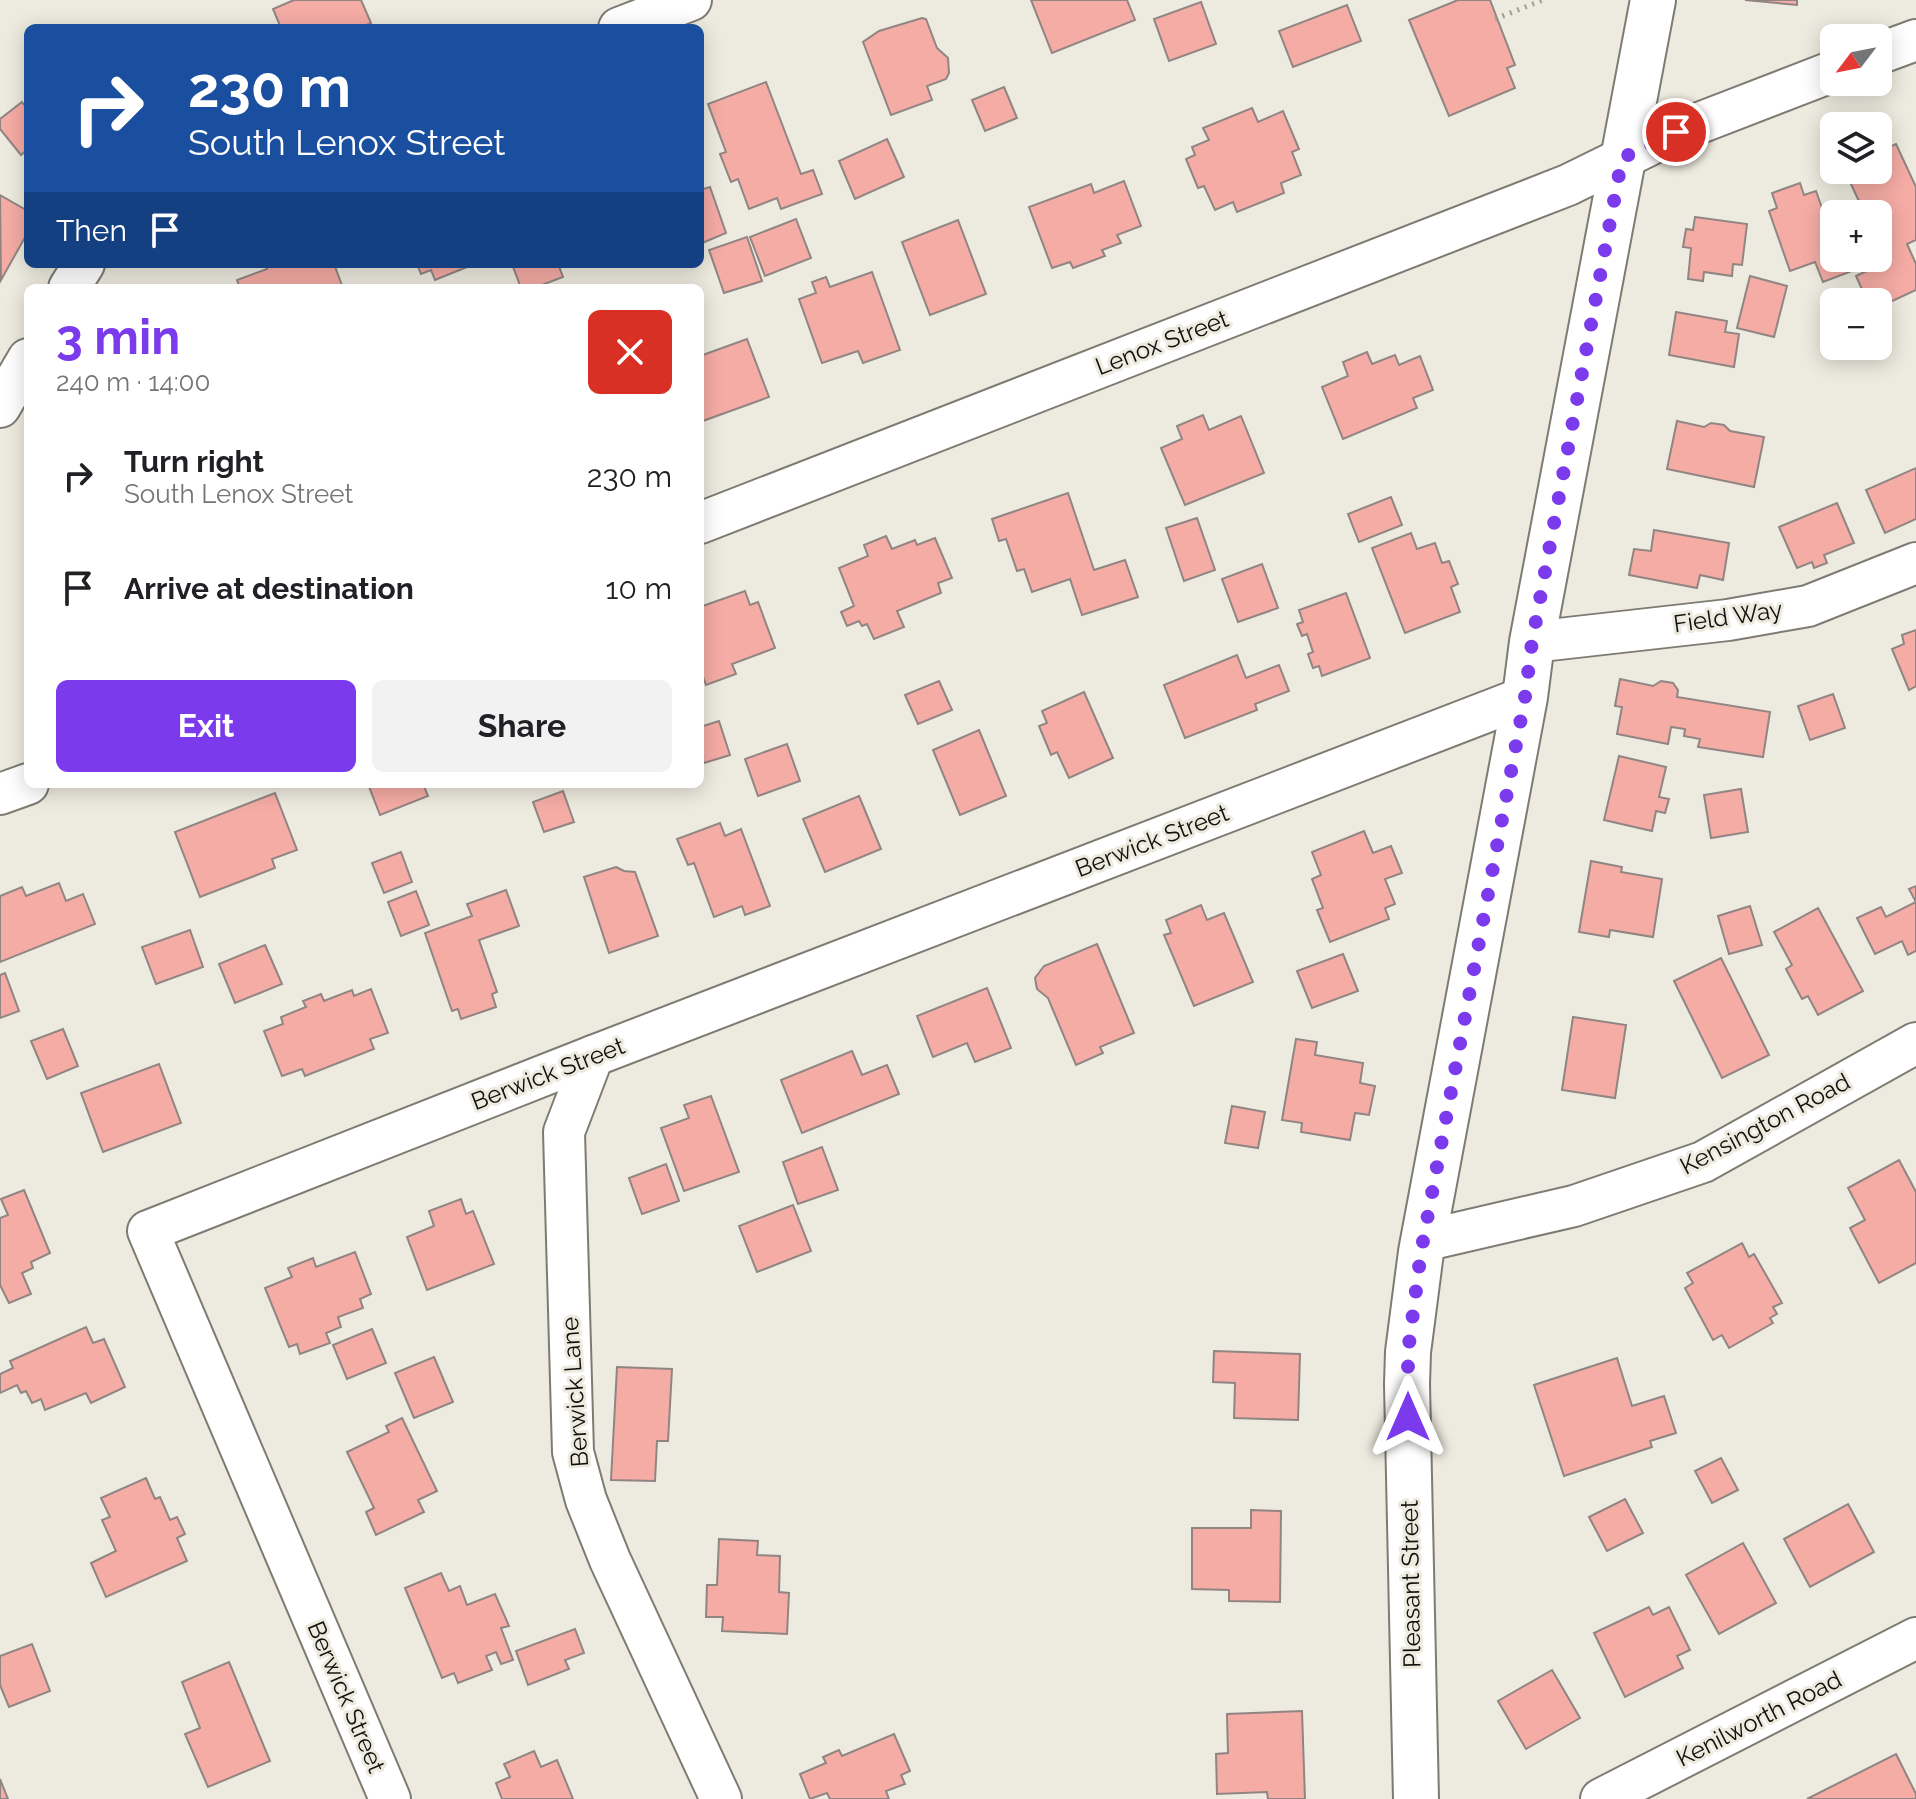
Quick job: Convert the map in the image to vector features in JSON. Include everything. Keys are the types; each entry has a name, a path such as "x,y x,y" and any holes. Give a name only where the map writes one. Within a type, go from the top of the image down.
{"main road":[{"name":"Pleasant Street","path":"1416,1799 1407,1384 1412,1319 1423,1241 1525,697 1532,642 1653,0"}],"street":[{"path":"629,24 691,0"},
{"path":"1892,49 1916,40"},
{"name":"Lenox Street","path":"704,521 1568,185 1676,132 1820,76"},
{"path":"0,407 24,366"},
{"name":"Field Way","path":"1532,642 1728,620 1808,606 1916,563"},
{"name":"Berwick Street","path":"390,1799 148,1231 1525,697"},
{"path":"0,794 24,785"},
{"name":"Kensington Road","path":"1423,1241 1574,1206 1703,1162 1916,1043"},
{"name":"Berwick Lane","path":"593,1056 564,1132 573,1452 586,1500 610,1560 721,1799"},
{"name":"Kenilworth Road","path":"1601,1799 1916,1638"}],"path":[{"path":"1495,19 1543,0"}],"building":[{"path":"294,0 361,0 371,23 279,24 273,9"},
{"path":"1031,0 1127,0 1135,20 1052,53"},
{"path":"1458,0 1490,0 1515,65 1507,68 1515,88 1449,116 1409,20"},
{"path":"1745,0 1797,0 1797,5"},
{"path":"1201,2 1216,44 1169,61 1154,19"},
{"path":"1347,5 1361,41 1293,67 1279,31"},
{"path":"926,19 937,48 948,58 949,73 946,79 927,86 932,100 891,115 863,42 879,31"},
{"path":"766,82 801,174 813,170 822,194 781,209 777,198 749,209 738,179 731,182 720,154 726,152 708,104"},
{"path":"1004,87 1017,118 985,131 972,100"},
{"path":"22,102 24,105 24,152 21,155 0,129 0,119"},
{"path":"1252,108 1258,122 1283,111 1299,149 1292,152 1301,175 1281,183 1284,193 1237,212 1233,202 1215,210 1204,186 1198,188 1186,159 1195,155 1192,147 1209,140 1203,128"},
{"path":"887,139 904,177 855,199 839,161"},
{"path":"1896,144 1916,187 1916,240 1907,244 1916,264 1916,290 1892,301 1892,288 1861,288 1856,276 1865,272 1892,272 1892,200 1858,200 1851,184 1892,184 1892,146"},
{"path":"1124,181 1141,226 1117,235 1121,243 1102,250 1105,256 1073,268 1070,262 1052,268 1029,207 1091,184 1094,193"},
{"path":"1800,183 1804,195 1816,191 1820,202 1820,272 1849,272 1823,282 1815,262 1790,271 1769,211 1777,208 1772,193"},
{"path":"710,187 726,233 704,242 704,189"},
{"path":"0,195 24,209 24,239 1,280"},
{"path":"1695,217 1747,224 1742,265 1733,264 1732,276 1704,272 1703,281 1688,279 1691,248 1683,247 1686,229 1693,230"},
{"path":"796,219 811,258 765,276 750,237"},
{"path":"958,220 986,294 930,315 902,242"},
{"path":"747,237 762,281 724,293 709,250"},
{"path":"336,268 342,284 238,284 237,280 267,269"},
{"path":"419,268 465,268 435,280 431,270 421,274"},
{"path":"514,268 560,268 563,277 545,284 520,284"},
{"path":"872,272 900,350 863,363 858,351 822,363 799,299 816,293 812,282 826,277 830,287"},
{"path":"1750,276 1787,286 1774,337 1737,328"},
{"path":"1676,312 1727,321 1725,332 1739,334 1734,367 1669,355"},
{"path":"747,339 769,397 704,421 704,355"},
{"path":"1367,352 1372,364 1395,355 1399,365 1420,356 1433,390 1413,398 1417,408 1343,439 1322,387 1348,376 1343,362"},
{"path":"1203,415 1209,430 1241,416 1264,473 1185,505 1161,448 1182,439 1177,426"},
{"path":"1677,421 1704,427 1711,423 1724,425 1730,431 1764,437 1754,487 1667,469"},
{"path":"1916,468 1916,519 1885,533 1866,490"},
{"path":"1068,493 1094,570 1125,560 1138,597 1082,615 1070,579 1032,592 1024,569 1017,571 1006,539 999,541 992,519"},
{"path":"1391,497 1402,525 1359,542 1348,514"},
{"path":"1837,503 1854,543 1824,555 1827,563 1814,568 1812,562 1797,568 1779,527"},
{"path":"1197,518 1215,570 1184,581 1166,528"},
{"path":"1654,530 1729,543 1723,580 1700,575 1697,588 1629,575 1634,549 1651,551"},
{"path":"1411,533 1417,549 1435,543 1442,563 1449,561 1458,584 1451,587 1460,612 1405,633 1372,548"},
{"path":"886,536 892,549 915,540 917,545 935,538 952,578 938,583 941,593 897,611 904,627 874,639 867,624 862,626 859,621 847,626 841,612 854,606 839,568 868,556 864,545"},
{"path":"1262,564 1278,608 1238,622 1222,579"},
{"path":"745,591 750,605 758,602 775,648 732,664 736,674 706,685 704,606"},
{"path":"1346,593 1370,658 1322,676 1319,666 1313,668 1308,654 1313,652 1307,634 1302,636 1297,624 1303,622 1299,610"},
{"path":"1916,630 1916,686 1909,690 1892,649 1904,644 1902,635"},
{"path":"1237,655 1246,678 1279,665 1289,691 1255,704 1257,710 1185,738 1164,685"},
{"path":"1620,679 1653,686 1661,681 1673,683 1678,690 1677,697 1770,712 1763,757 1698,747 1700,739 1684,736 1685,729 1671,727 1668,744 1617,734 1622,707 1615,706"},
{"path":"939,681 952,710 918,724 905,695"},
{"path":"1084,692 1113,758 1069,778 1057,752 1051,755 1039,726 1047,723 1042,711"},
{"path":"1833,694 1845,728 1810,740 1798,706"},
{"path":"719,721 730,755 704,763 704,726"},
{"path":"979,730 1006,796 960,815 933,750"},
{"path":"787,744 800,781 758,796 745,759"},
{"path":"1619,756 1666,767 1659,797 1669,799 1665,813 1656,811 1652,831 1604,820"},
{"path":"370,788 425,788 428,796 380,815"},
{"path":"1741,789 1748,832 1711,838 1704,795"},
{"path":"563,791 574,822 544,832 533,802"},
{"path":"275,793 297,850 272,859 275,868 200,897 175,832"},
{"path":"859,796 881,849 825,872 803,819"},
{"path":"720,823 725,836 741,829 770,906 745,915 742,906 714,917 694,863 688,865 677,839"},
{"path":"1364,831 1373,853 1391,846 1402,873 1385,879 1395,904 1385,908 1389,919 1330,942 1317,910 1323,908 1312,879 1321,875 1312,852"},
{"path":"401,852 412,882 384,893 372,863"},
{"path":"1591,861 1622,867 1621,872 1662,879 1653,937 1610,930 1609,937 1579,932"},
{"path":"616,867 635,872 658,936 609,953 584,877"},
{"path":"59,883 66,901 83,894 95,924 0,962 0,896 22,887 26,896"},
{"path":"1916,886 1916,902 1909,889"},
{"path":"506,890 519,926 479,940 497,992 492,994 496,1007 461,1019 458,1009 452,1011 425,933 472,916 467,904"},
{"path":"416,891 429,925 401,936 388,902"},
{"path":"1916,902 1916,951 1908,955 1902,941 1875,954 1857,918 1881,907 1886,917"},
{"path":"1201,905 1207,920 1224,913 1253,982 1194,1006 1164,935 1171,933 1166,920"},
{"path":"1750,906 1762,945 1729,954 1718,916"},
{"path":"1818,908 1863,991 1818,1015 1808,996 1802,999 1786,969 1792,965 1774,932"},
{"path":"190,930 203,967 156,984 142,947"},
{"path":"1097,944 1134,1033 1100,1047 1103,1053 1076,1065 1048,998 1037,989 1035,978 1044,966"},
{"path":"265,945 282,984 235,1003 219,964"},
{"path":"1343,954 1358,991 1312,1008 1297,971"},
{"path":"1721,958 1769,1055 1722,1078 1674,981"},
{"path":"5,973 19,1011 0,1018 0,975"},
{"path":"987,988 1011,1048 975,1062 967,1043 933,1057 917,1016"},
{"path":"371,989 388,1033 370,1039 374,1049 305,1076 302,1069 282,1076 264,1031 283,1024 281,1017 306,1007 303,1001 321,994 324,1001 352,990 354,996"},
{"path":"1573,1017 1626,1025 1615,1098 1562,1090"},
{"path":"63,1029 78,1066 47,1079 31,1041"},
{"path":"1296,1039 1317,1042 1315,1055 1363,1063 1360,1083 1375,1086 1369,1115 1355,1113 1350,1140 1301,1132 1302,1123 1282,1120"},
{"path":"852,1051 862,1075 887,1065 899,1094 802,1133 781,1080"},
{"path":"159,1064 181,1123 103,1152 81,1093"},
{"path":"711,1096 739,1172 684,1191 661,1128 689,1118 684,1105"},
{"path":"1232,1106 1265,1112 1258,1148 1225,1143"},
{"path":"822,1147 838,1190 798,1204 783,1162"},
{"path":"1899,1160 1916,1192 1916,1263 1879,1283 1850,1228 1865,1220 1848,1188"},
{"path":"666,1164 679,1201 642,1214 629,1178"},
{"path":"24,1190 50,1253 31,1262 33,1268 22,1273 31,1294 9,1303 0,1285 0,1218 8,1215 1,1199"},
{"path":"461,1199 466,1214 473,1211 494,1264 427,1290 407,1237 434,1226 429,1211"},
{"path":"793,1205 811,1251 757,1272 739,1226"},
{"path":"1742,1243 1749,1257 1754,1254 1782,1303 1773,1307 1777,1314 1770,1318 1773,1323 1729,1348 1722,1335 1713,1340 1685,1288 1693,1283 1687,1273"},
{"path":"355,1252 371,1294 360,1299 363,1308 338,1317 341,1327 326,1333 330,1343 300,1354 297,1344 289,1347 265,1288 292,1277 288,1268 313,1258 316,1267"},
{"path":"86,1327 93,1343 104,1339 125,1387 91,1403 86,1393 45,1410 41,1399 32,1403 26,1391 21,1393 17,1385 0,1393 0,1374 13,1368 10,1361"},
{"path":"372,1329 386,1363 347,1379 333,1345"},
{"path":"1214,1351 1300,1354 1298,1420 1234,1418 1235,1383 1213,1382"},
{"path":"434,1357 453,1402 414,1418 395,1373"},
{"path":"1617,1358 1632,1406 1664,1396 1676,1433 1650,1441 1652,1447 1564,1476 1534,1385"},
{"path":"617,1367 672,1369 668,1441 657,1441 655,1481 611,1480"},
{"path":"402,1418 437,1491 418,1500 424,1512 376,1535 366,1512 374,1508 347,1452 389,1432 386,1426"},
{"path":"1721,1458 1738,1490 1712,1503 1695,1471"},
{"path":"146,1478 155,1499 160,1497 170,1520 177,1517 185,1534 177,1538 187,1561 106,1597 91,1563 116,1551 102,1520 110,1517 101,1498"},
{"path":"1625,1499 1643,1533 1607,1551 1589,1517"},
{"path":"1848,1504 1874,1552 1810,1587 1784,1539"},
{"path":"1251,1510 1281,1511 1280,1602 1229,1601 1229,1590 1192,1589 1192,1528 1251,1528"},
{"path":"719,1539 758,1541 757,1555 780,1556 779,1592 789,1593 787,1634 722,1631 723,1617 706,1617 707,1585 717,1585"},
{"path":"1743,1543 1776,1603 1719,1634 1686,1575"},
{"path":"441,1573 449,1591 460,1586 467,1605 495,1594 509,1626 501,1628 513,1660 501,1664 496,1652 486,1656 492,1670 458,1683 454,1673 442,1678 405,1588"},
{"path":"1649,1607 1653,1615 1669,1607 1690,1650 1677,1656 1683,1668 1625,1697 1594,1633"},
{"path":"575,1629 584,1653 565,1660 569,1669 528,1685 516,1651"},
{"path":"32,1644 50,1691 9,1707 0,1685 0,1656"},
{"path":"229,1662 270,1761 208,1787 185,1734 200,1728 182,1682"},
{"path":"1552,1670 1580,1718 1526,1749 1498,1701"},
{"path":"1302,1711 1305,1799 1268,1799 1267,1792 1217,1794 1216,1754 1228,1753 1227,1714"},
{"path":"894,1734 910,1771 901,1775 905,1784 886,1791 889,1799 830,1799 827,1793 810,1799 800,1774 826,1763 823,1757 839,1750 842,1756"},
{"path":"534,1751 541,1767 557,1760 573,1799 502,1799 496,1783 510,1777 504,1764"},
{"path":"1896,1754 1916,1799 1807,1799"},
{"path":"0,1779 8,1799 0,1799"}],"route":[{"path":"1408,1417 1408,1352 1421,1252 1622,158 1676,132"}]}
